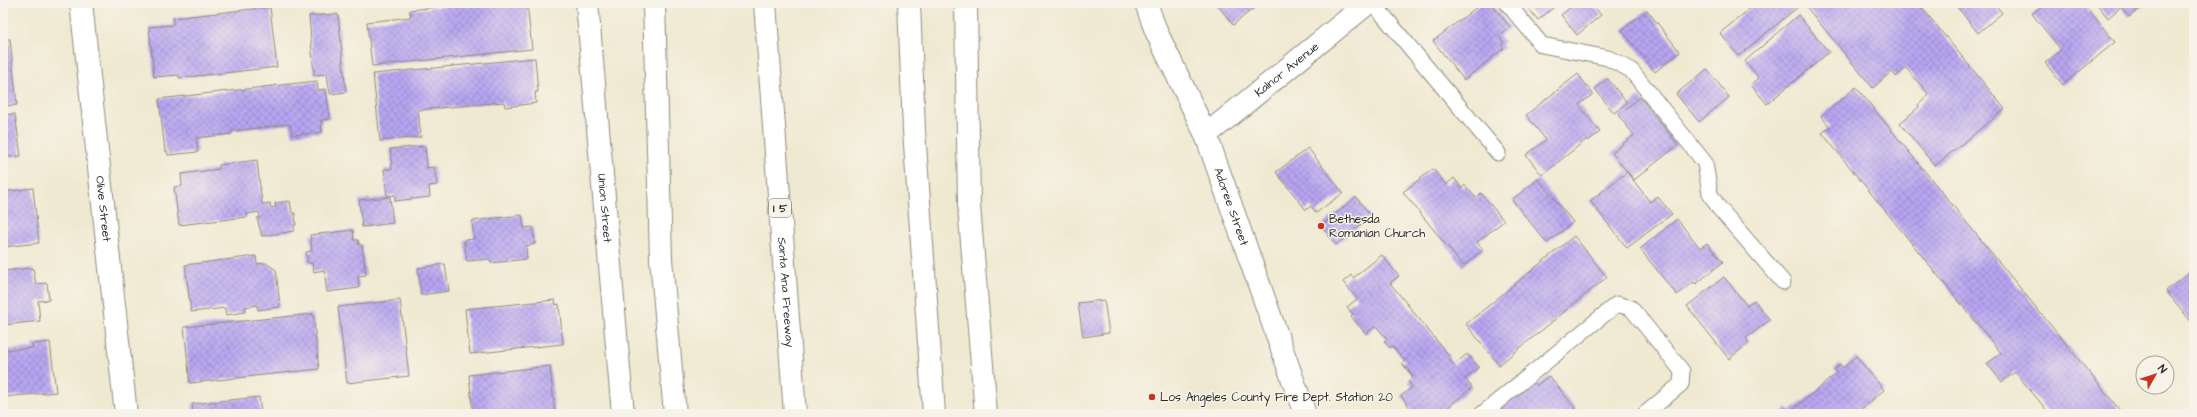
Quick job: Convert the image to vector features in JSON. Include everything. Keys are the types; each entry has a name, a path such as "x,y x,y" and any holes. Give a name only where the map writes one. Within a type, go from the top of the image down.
{"main road":[{"name":"Olive Street","path":"81,3 126,414"},
{"name":"Union Street","path":"587,3 623,414"},
{"path":"654,3 661,259 675,414"},
{"name":"Santa Ana Freeway","path":"765,3 795,414"},
{"path":"908,3 914,130 934,414"},
{"path":"966,3 969,206 986,414"},
{"name":"Adoree Street","path":"1146,3 1156,31 1206,135 1305,414"},
{"name":"Kalnor Avenue","path":"1206,135 1368,3"}],"lane":[{"path":"1373,3 1498,153"},
{"path":"1507,3 1542,45 1608,58 1631,70 1705,163 1710,194 1720,208 1783,282"},
{"path":"1482,414 1617,304 1631,308 1682,371 1681,384 1645,414"}],"building":[{"path":"473,3 527,3 532,49 372,66 367,22 411,17 410,10"},
{"path":"1216,3 1260,3 1233,25"},
{"path":"1482,3 1491,3 1510,27 1499,36 1504,42 1501,44 1504,48 1464,80 1433,41"},
{"path":"1524,3 1559,3 1538,20"},
{"path":"1576,3 1591,3 1601,15 1577,35 1561,15"},
{"path":"1757,3 1795,3 1798,7 1738,56 1720,33"},
{"path":"1803,3 1918,3 2005,109 1935,166 1900,123 1919,107 1918,105 1929,95 1906,68 1896,77 1892,71 1873,88"},
{"path":"1954,3 1994,3 2002,13 1978,33"},
{"path":"2046,3 2083,3 2115,42 2063,85 2045,63 2061,50 2032,14"},
{"path":"2096,3 2147,3 2129,17 2121,7 2108,18"},
{"path":"270,7 277,67 179,78 179,75 154,77 149,27 173,25 173,18"},
{"path":"1647,10 1680,52 1655,72 1622,30"},
{"path":"338,14 346,92 330,94 327,74 314,75 309,16"},
{"path":"1798,15 1829,52 1767,104 1751,85 1759,78 1745,61"},
{"path":"3,39 10,39 17,105 3,106"},
{"path":"535,58 538,92 535,92 536,103 505,107 504,102 418,110 421,137 380,141 373,74"},
{"path":"1707,69 1729,97 1699,122 1676,94"},
{"path":"1578,74 1593,94 1579,105 1600,132 1588,141 1587,139 1542,175 1526,155 1546,140 1526,115"},
{"path":"1608,79 1627,103 1614,113 1595,89"},
{"path":"317,81 318,90 326,89 330,119 321,120 322,132 292,135 290,124 232,131 232,134 196,138 198,152 168,155 167,151 165,151 159,99"},
{"path":"1856,87 2123,414 2050,414 2015,372 2002,382 1987,364 2001,353 1822,133 1830,127 1821,116"},
{"path":"1640,97 1678,145 1634,180 1612,153 1634,135 1618,115"},
{"path":"15,114 21,156 7,157 8,161 3,162 3,115"},
{"path":"425,146 427,168 434,167 437,185 429,186 430,197 395,201 395,195 387,196 384,169 392,169 390,149"},
{"path":"1308,148 1343,193 1316,213 1311,206 1306,210 1276,172"},
{"path":"257,160 262,204 270,203 271,208 276,207 275,203 290,201 292,213 295,213 296,225 294,225 294,231 262,236 257,218 260,218 259,212 247,214 247,217 179,225 174,187 182,186 181,174 219,169 219,165"},
{"path":"1433,169 1446,185 1454,178 1462,188 1465,185 1476,198 1481,193 1504,221 1477,242 1483,250 1463,266 1403,192"},
{"path":"1627,172 1650,202 1657,196 1672,214 1627,248 1590,201"},
{"path":"1538,179 1573,222 1547,243 1512,200"},
{"path":"33,188 39,243 3,247 3,192"},
{"path":"390,197 393,223 362,227 359,200"},
{"path":"1356,197 1371,216 1336,245 1321,226"},
{"path":"522,215 524,228 533,227 535,244 526,246 527,259 491,263 490,259 467,261 464,240 474,239 472,221"},
{"path":"1677,219 1700,248 1707,243 1723,262 1696,284 1694,282 1677,295 1640,249"},
{"path":"353,230 354,240 358,240 359,245 362,245 366,275 358,276 359,288 327,292 324,270 314,272 312,263 308,263 306,252 312,251 310,235"},
{"path":"1574,236 1607,277 1499,365 1466,324"},
{"path":"1382,255 1399,276 1390,283 1450,357 1449,359 1454,365 1467,354 1479,367 1465,379 1472,387 1440,414 1415,414 1401,396 1412,387 1408,381 1413,377 1402,363 1405,361 1392,346 1390,348 1384,341 1387,339 1376,326 1366,334 1351,316 1353,314 1347,307 1357,299 1343,282 1351,275 1353,278"},
{"path":"256,256 257,264 266,263 276,270 280,307 258,310 257,305 245,307 245,312 226,315 225,308 191,312 185,265"},
{"path":"445,264 449,291 421,295 418,268"},
{"path":"33,268 36,284 47,283 49,300 38,301 40,321 3,325 3,271"},
{"path":"2194,268 2194,325 2166,291"},
{"path":"1724,277 1747,306 1754,300 1770,320 1746,338 1749,343 1729,359 1687,306"},
{"path":"400,300 409,376 347,383 338,307"},
{"path":"555,300 556,305 559,304 563,344 470,354 465,309"},
{"path":"1104,300 1109,333 1083,337 1078,303"},
{"path":"313,314 319,369 190,383 184,327"},
{"path":"50,342 56,392 3,397 3,350 33,348 32,344"},
{"path":"1856,356 1884,390 1855,414 1781,413 1787,408 1790,412 1837,373 1834,369 1840,364 1843,368"},
{"path":"550,366 555,414 473,414 469,375"},
{"path":"1549,376 1580,414 1491,414 1533,381 1537,385"},
{"path":"259,397 261,414 193,414 192,404"}],"place":[{"name":"Bethesda Romanian Church","path":"1321,226"},
{"name":"Los Angeles County Fire Dept. Station 20","path":"1152,397"}]}
